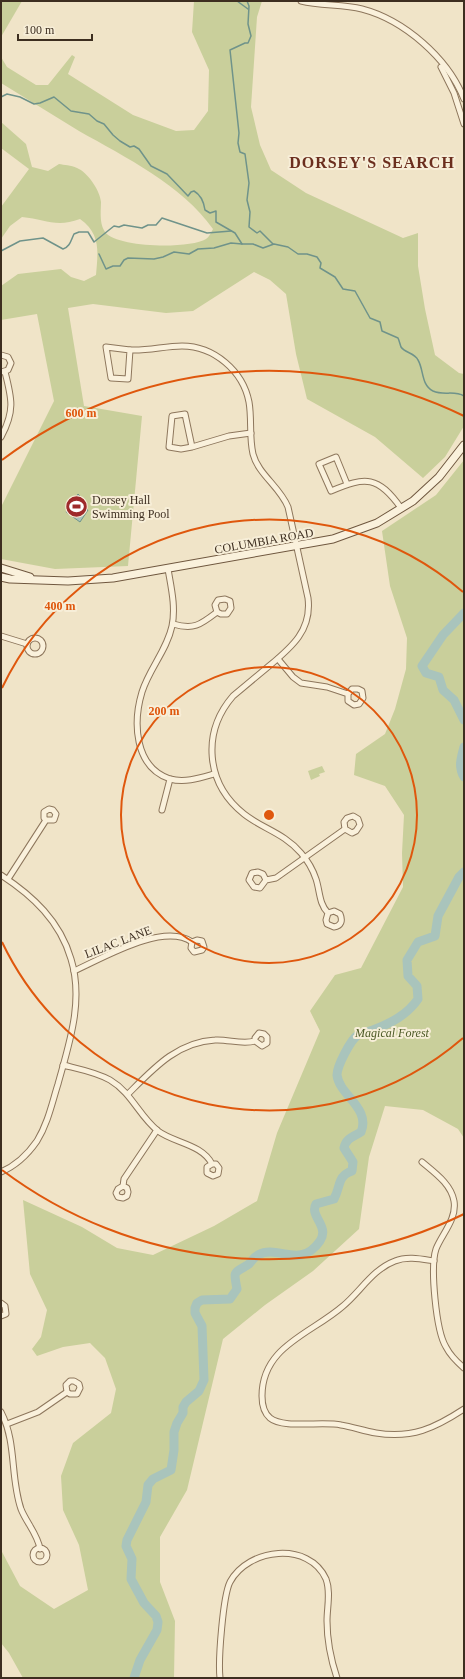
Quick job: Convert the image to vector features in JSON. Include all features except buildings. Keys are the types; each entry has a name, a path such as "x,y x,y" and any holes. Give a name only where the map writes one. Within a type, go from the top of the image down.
{"street":[{"path":"301,1 342,5 377,14 404,28 432,52 452,77 464,99"},
{"path":"432,52 448,80 464,124"},
{"path":"130,350 128,379 111,378 106,347 130,350 183,346 203,349 217,356 235,373 244,387 249,403 252,450 257,462 286,502 308,598 308,615 300,637 291,648 233,696 222,710 215,726 211,743 214,774 228,798 235,806 252,820 284,837 305,857 316,877 322,906 328,913"},
{"path":"1,355 8,357 11,363 10,367 3,372 12,401 10,418 1,437"},
{"path":"192,447 185,414 172,416 169,447 181,449 192,447 229,436 251,433"},
{"name":"COLUMBIA ROAD","path":"1,577 10,579 90,580 168,569 296,547 347,535 377,523 413,501 439,478 464,446"},
{"path":"347,484 336,457 319,464 330,491 347,484 364,481 374,483 390,494 401,508"},
{"name":"COLUMBIA ROAD","path":"1,568 36,579"},
{"path":"168,569 172,594 172,624 164,648 145,686 140,704 138,739 142,754 155,770 170,779 191,780 214,774"},
{"path":"1,580 10,579"},
{"path":"172,624 184,627 196,626 217,612"},
{"path":"1,636 27,644"},
{"path":"278,659 293,677 301,683 327,687 348,694"},
{"path":"162,810 170,779"},
{"path":"8,879 46,820"},
{"path":"266,880 276,878 345,829"},
{"path":"1,875 36,901 51,918 65,944 74,971 76,997 75,1015 63,1065 46,1122 37,1140 20,1160 1,1172"},
{"name":"LILAC LANE","path":"74,971 148,939 175,936 183,937 192,942"},
{"path":"128,1094 165,1058 188,1045 216,1040 246,1043 255,1041"},
{"path":"63,1065 99,1075 109,1080 128,1094 157,1130 174,1140 199,1150 205,1154 212,1164"},
{"path":"123,1186 124,1179 157,1130"},
{"path":"422,1162 449,1188 454,1201 453,1216 436,1250 433,1285 442,1339 450,1353 464,1368"},
{"path":"434,1261 404,1259 387,1264 372,1276 342,1307 282,1350 269,1364 266,1372 262,1392 263,1408 269,1418 280,1423 326,1423 392,1435 430,1429 464,1409"},
{"path":"1,1303 7,1310 6,1314 1,1316"},
{"path":"7,1424 38,1412 67,1392"},
{"path":"1,1412 7,1424 12,1446 13,1472 16,1492 21,1509 40,1549"},
{"path":"220,1678 219,1663 224,1612 230,1583 236,1572 247,1563 272,1554 293,1553 308,1559 319,1568 326,1579 329,1594 328,1635 336,1678"}],"green space":[{"path":"1,1 22,1 1,37"},
{"path":"194,1 262,1 257,17 251,107 260,145 271,170 306,193 403,238 418,233 418,266 435,355 459,373 464,374 464,426 445,457 423,478 375,437 307,399 296,354 286,294 270,280 254,272 193,311 166,313 93,304 68,308 84,406 142,416 128,566 55,569 1,559 1,507 54,401 37,314 1,320 1,286 18,274 61,269 71,277 84,281 96,275 97,244 92,231 80,219 72,222 57,223 22,217 10,226 1,239 1,207 29,169 1,148 1,122 26,144 32,167 48,171 59,164 75,167 89,177 96,187 100,197 101,221 103,228 105,232 112,237 138,244 185,244 206,239 213,229 200,213 185,199 152,173 79,131 1,83 1,57 7,67 36,85 48,85 72,55 75,57 68,74 133,115 176,131 194,130 208,111 209,70 192,32"},
{"name":"Magical Forest","path":"464,460 464,1138 458,1129 423,1110 385,1106 369,1157 359,1229 313,1271 265,1305 223,1339 187,1490 160,1537 160,1582 175,1621 174,1678 23,1678 9,1653 1,1643 1,1550 20,1586 54,1609 88,1590 79,1545 63,1510 61,1476 73,1443 111,1413 116,1389 105,1358 90,1343 63,1347 37,1356 32,1349 41,1337 47,1310 30,1274 23,1200 82,1227 117,1248 153,1255 214,1226 257,1201 277,1133 320,1031 310,1011 335,975 361,968 403,887 402,853 404,815 385,786 354,775 356,754 385,734 395,709 406,669 407,638 390,586 382,531 436,495"},
{"path":"322,766 325,772 319,774 320,776 311,780 308,771"}],"water":[{"name":"Dorsey Hall Swimming Pool","path":"78,494 81,497 78,504 88,510 80,522 66,512"}],"waterway":[{"path":"237,1 248,9"},
{"path":"247,1 249,6 248,24 251,36 248,43 230,50 239,133 238,143 240,152 245,154 249,183 247,200 250,212 249,227 257,233 260,231 273,244"},
{"path":"1,97 7,94 20,97 34,104 54,97 71,111 89,114 97,121 104,124 120,141 130,147 134,146 139,149 151,166 167,174 188,196 194,191 199,195 202,199 205,210 210,213 216,211 216,222 235,233 242,244 253,244 263,248 274,244 288,247 298,254 307,254 317,257 321,263 320,268 335,277 343,289 355,291 370,318 380,322 382,331 398,338 401,347 417,358 426,385 429,388 433,391 441,393 456,393 464,396"},
{"path":"1,251 20,241 43,238 63,249 69,245 74,234 79,232 88,232 94,242 114,226 119,227 124,225 142,228 148,225 156,225 162,218 207,233 231,231"},
{"path":"99,254 106,269 113,266 120,266 124,260 128,258 154,259 174,252 189,254 198,249 214,248 231,243 242,244"},
{"path":"464,613 443,635 422,666 426,673 439,677 443,690 454,700 464,720"},
{"path":"464,747 461,759 461,770 464,777"},
{"path":"134,1678 140,1660 157,1630 158,1622 156,1616 144,1603 131,1579 132,1559 126,1546 127,1540 146,1502 148,1485 153,1479 171,1470 174,1450 174,1432 177,1423 183,1413 183,1407 186,1402 199,1391 204,1380 202,1326 195,1313 197,1303 202,1300 230,1299 237,1289 235,1278 236,1273 249,1264 258,1255 266,1252 289,1255 305,1254 320,1241 323,1231 315,1213 316,1204 334,1199 340,1182 347,1173 352,1171 353,1162 344,1148 348,1140 361,1132 363,1123 362,1116 358,1109 339,1082 337,1075 339,1066 348,1047 355,1037 398,1018 409,1010 418,999 417,986 408,976 407,960 418,942 435,936 438,916 459,877 464,872"}],"place":[{"name":"Dorsey Hall Swimming Pool","path":"76,507"}],"district":[{"name":"DORSEY'S SEARCH","path":"372,162"}]}
